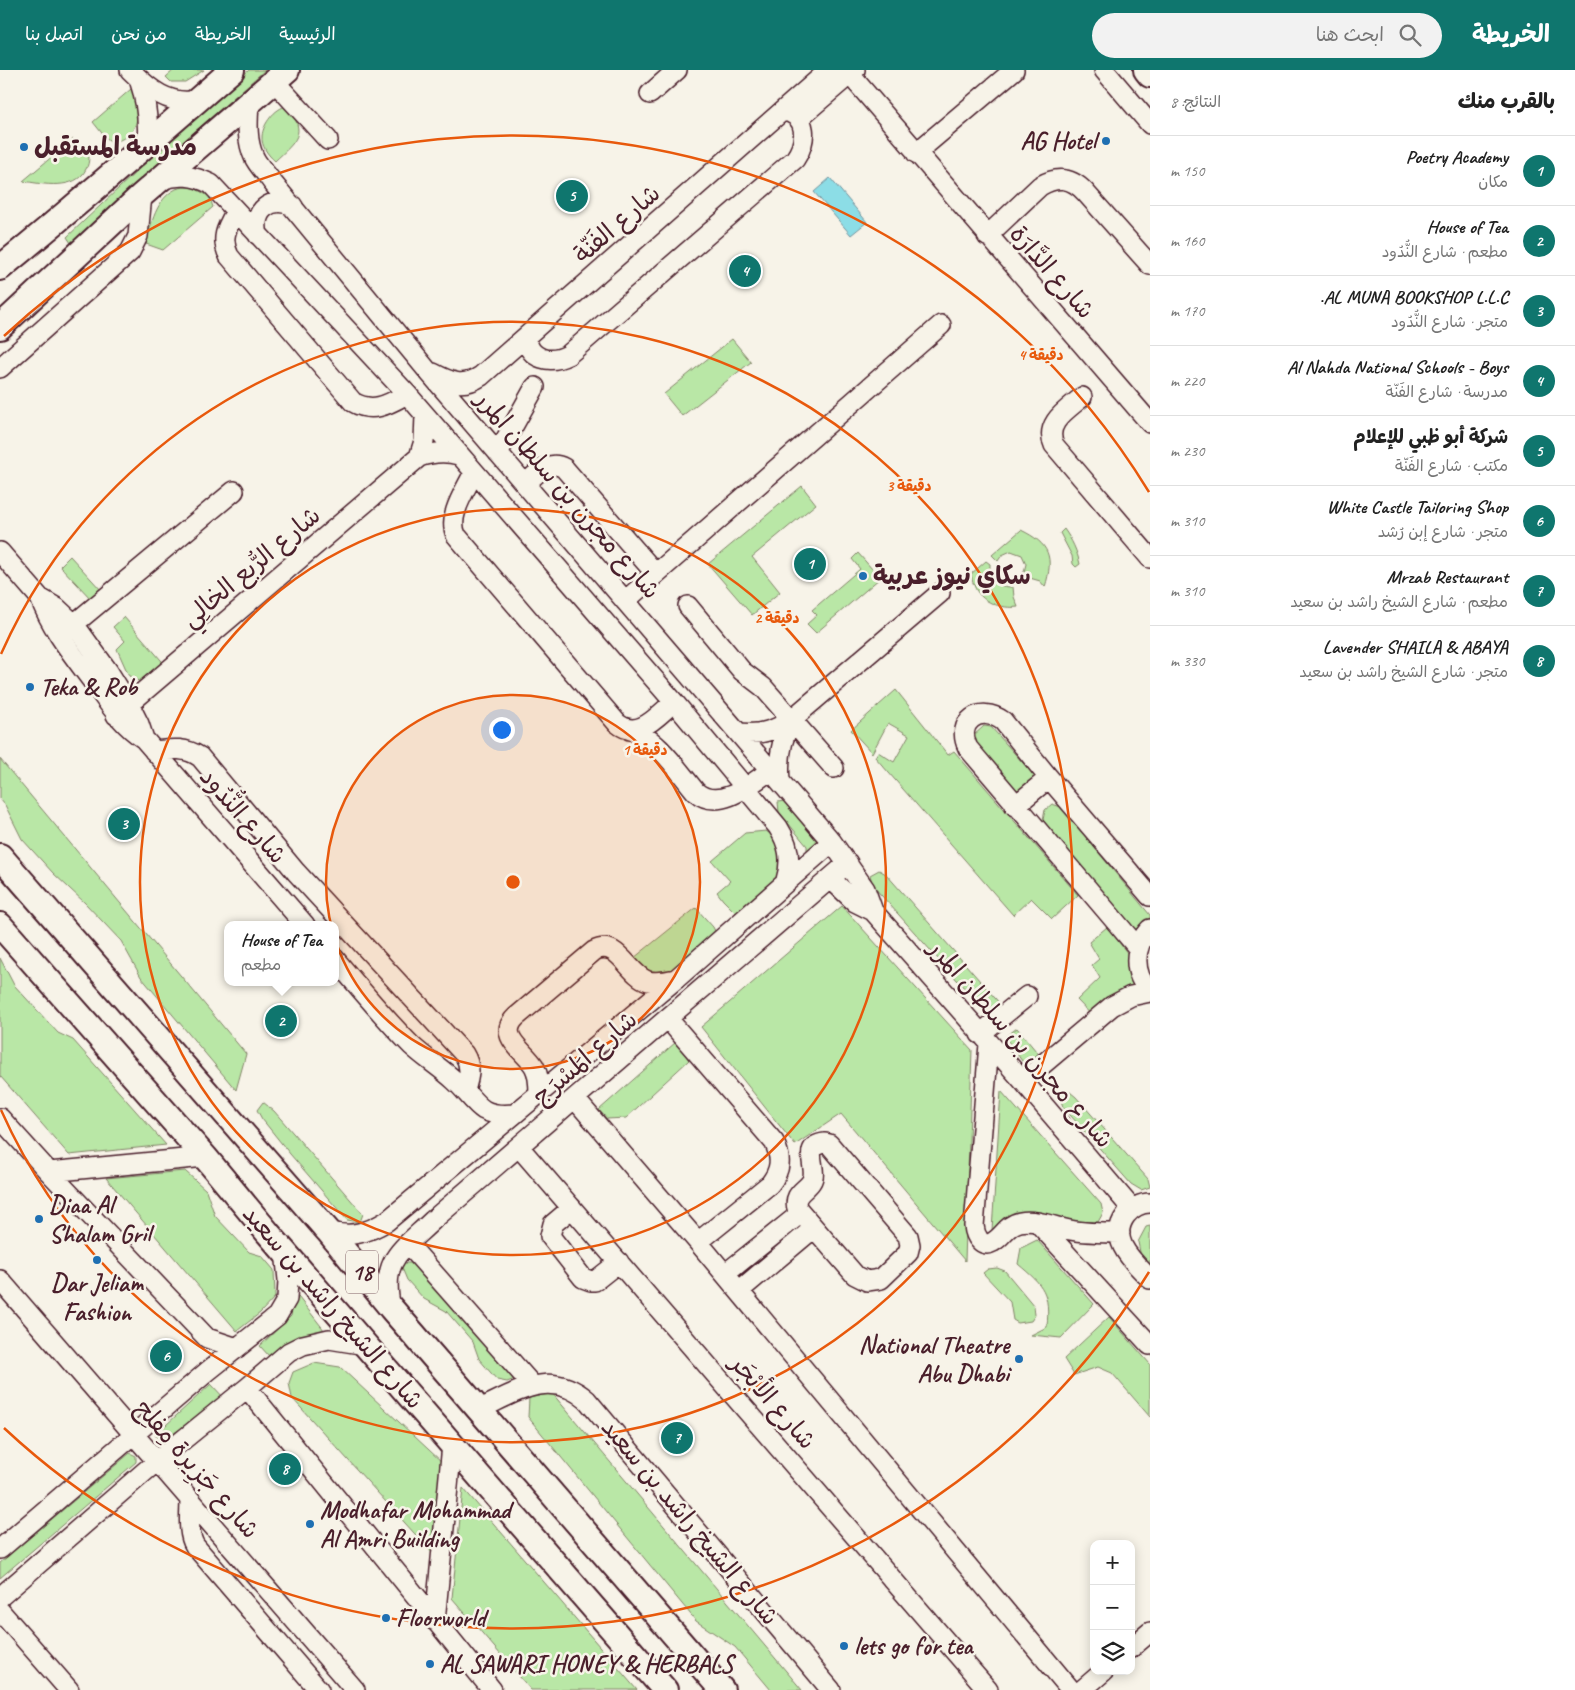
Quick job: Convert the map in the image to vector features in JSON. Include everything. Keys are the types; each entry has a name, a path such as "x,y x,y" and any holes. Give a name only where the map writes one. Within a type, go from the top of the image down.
{"main road":[{"path":"0,268 75,207 232,70"},
{"path":"1146,70 1150,75"},
{"path":"0,327 142,195 280,76"},
{"name":"شارع الشيخ راشد بن سعيد","path":"0,856 328,1231 391,1308 722,1690"},
{"name":"شارع الشيخ راشد بن سعيد","path":"0,925 205,1157 284,1251 665,1690"}],"street":[{"path":"650,94 677,70"},
{"name":"شارع الفَنّة","path":"791,114 829,70"},
{"path":"916,153 1014,70"},
{"path":"1104,70 1150,124"},
{"name":"شارع الفَنّة","path":"427,370 452,383 467,383 481,376 791,114 850,72"},
{"name":"شارع الدَّارَة","path":"850,72 987,236 1149,418"},
{"path":"139,73 156,93 166,98 188,102 197,100"},
{"path":"139,73 147,110 147,143"},
{"path":"280,76 328,140"},
{"name":"شارع مجرن بن سلطان المرر","path":"249,102 248,128 254,158 427,370 832,842 865,889 873,911 1023,1081 1132,1209"},
{"path":"526,338 533,354 543,359 558,359 573,352 794,159 803,141 804,128 791,114"},
{"path":"161,180 173,176 186,176 199,178 210,184 408,394 674,702 778,827 787,843 790,862 786,880"},
{"path":"987,236 1040,186 1059,178 1078,184 1150,266"},
{"path":"0,368 130,252 138,236 142,195"},
{"path":"258,235 257,220 265,207 279,202 293,206"},
{"path":"236,212 225,232 224,241 229,256 353,402 365,407 379,408 408,394"},
{"path":"626,601 941,325"},
{"path":"498,453 535,387"},
{"path":"1082,397 1056,420 1051,429 1054,446 1150,558"},
{"path":"419,457 424,440 425,415"},
{"name":"شارع الرُّبع الخالِي","path":"122,710 419,457 435,452 459,455"},
{"path":"526,484 550,465 564,468 656,574"},
{"path":"474,472 454,514 453,524 456,535 617,723 648,737 696,792 706,798 722,798 775,775 779,768 782,742 792,719"},
{"path":"74,624 234,492"},
{"name":"شارع النُّدُود","path":"0,552 40,598 56,631 74,658 122,710"},
{"path":"739,733 761,733 772,730 792,719 940,593"},
{"name":"شارع النُّدُود","path":"40,598 57,608 74,624 108,671 130,730 149,745 301,921"},
{"path":"688,606 742,672 763,688 834,768"},
{"path":"630,730 646,726 674,702"},
{"path":"1138,948 1015,806 968,748 964,741 966,724 979,714 988,713 1003,721 1150,896"},
{"path":"149,745 178,748 200,757 296,872 464,1054 470,1072 471,1097 482,1124 479,1144"},
{"path":"1015,806 1049,778"},
{"name":"شارع المَسْرَج","path":"328,1231 351,1235 363,1233 387,1221 676,979 786,880 832,842"},
{"name":"شارع المَسْرَج","path":"391,1308 387,1286 389,1271 395,1257 408,1244 848,863"},
{"name":"شارع مجرن بن سلطان المرر","path":"831,879 855,902 873,911"},
{"path":"1023,1081 1112,1006 1131,996 1150,992 1138,971 1136,956 1141,940 1150,929"},
{"path":"539,1094 536,1071 533,1064 510,1037 509,1026 516,1017 594,951 604,948 613,950 638,976 647,981 676,979"},
{"path":"710,948 709,954 714,965 726,970"},
{"path":"339,965 413,1047 484,1110 494,1114 514,1114"},
{"path":"1112,1006 1138,971"},
{"path":"1027,996 984,1039 974,1232 976,1238 986,1244 992,1242 1011,1226 1019,1222 1038,1223 1086,1232 1120,1233"},
{"path":"668,1019 774,1142 779,1152 780,1164 777,1175 770,1184 698,1242"},
{"path":"575,1099 725,1274 1071,1690"},
{"path":"0,1118 207,1338 237,1348"},
{"path":"820,1144 829,1144 908,1236 910,1249 905,1257 881,1279 867,1281 854,1275 801,1213 797,1208 796,1201 798,1195 809,1185 814,1177 811,1153 820,1144"},
{"name":"شارع الأبْجَر","path":"519,1147 988,1690"},
{"path":"49,1172 205,1157"},
{"path":"427,1188 446,1210"},
{"path":"1150,1203 1139,1205 1132,1209 1123,1220 1120,1233 1121,1244 1126,1253 1150,1279"},
{"path":"572,1208 553,1224 550,1236 583,1278 591,1281 595,1280 619,1262"},
{"path":"725,1274 801,1213"},
{"path":"1038,1223 1150,1344"},
{"path":"739,1291 814,1228"},
{"path":"408,1244 533,1386"},
{"path":"0,1549 208,1371 277,1316 287,1299 288,1280 284,1251"},
{"name":"شارع جَزِيرة مِفلِح","path":"0,1280 355,1690"},
{"path":"207,1338 208,1371"},
{"path":"0,1597 157,1461 290,1352 303,1345 329,1339 366,1345"},
{"name":"شارع الشيخ راشد بن سعيد","path":"480,1409 533,1386 548,1383 569,1387 587,1400 831,1690"},
{"path":"247,1388 492,1690"},
{"path":"435,1622 452,1444"},
{"path":"190,1500 192,1542 319,1690"},
{"path":"0,1611 69,1690"},
{"path":"1135,1645 1150,1632"},
{"path":"1082,1690 1099,1675"}],"green space":[{"path":"174,70 204,70 185,82 171,82 166,77"},
{"path":"249,70 265,70 141,179 73,246 67,237 172,138"},
{"path":"131,89 140,105 135,125 130,133 113,143 105,137 93,122"},
{"path":"287,106 297,124 297,136 289,148 275,161 264,147 262,140 263,131 274,113"},
{"path":"73,139 89,157 89,162 81,176 75,181 58,184 23,181"},
{"path":"192,187 209,196 213,207 163,250 146,244 155,213 164,199 176,189"},
{"path":"732,339 751,362 682,416 664,394"},
{"path":"802,486 816,504 752,557 780,592 752,615 708,564"},
{"path":"1064,529 1072,541 1080,564 1076,567 1060,533"},
{"path":"1021,530 1031,535 1044,546 1047,552 1049,567 1045,587 1040,581 1023,576 1026,564 1022,555 1011,551 1002,555 998,561 992,555"},
{"path":"858,553 880,578 816,633 807,624 817,615 812,610 860,569 852,559"},
{"path":"70,556 102,591 92,600 60,566"},
{"path":"986,561 990,564 992,579 995,582 1002,586 1013,587 1018,607 992,604 977,591 971,574"},
{"path":"124,617 167,667 146,685 129,676 117,649 125,641 113,627"},
{"path":"896,690 948,755 954,751 1078,895 1052,919 1031,898 1013,915 875,757 878,752 894,762 909,735 888,723 872,753 851,730"},
{"path":"984,726 991,727 1039,781 1019,795 973,741 973,736"},
{"path":"0,759 246,1054 236,1090 141,977 121,941 22,839 0,799"},
{"path":"784,801 824,850 807,852 807,846 779,812 778,802"},
{"path":"1052,804 1061,807 1150,915 1150,929 1139,939 1043,820 1045,810"},
{"path":"766,831 787,846 792,870 739,916 717,892 730,881 712,861 745,833"},
{"path":"879,870 886,874 1002,1006 991,1018 873,886 870,875"},
{"path":"842,906 972,1050 965,1261 841,1114 795,1145 701,1027"},
{"path":"696,908 713,927 717,935 672,981 652,978 634,958"},
{"path":"1107,927 1132,959 1134,991 1100,1024 1077,1000 1100,978 1092,965 1099,959 1089,942"},
{"path":"0,958 14,985 58,1033 73,1040 166,1145 69,1155 0,1076"},
{"path":"1017,1028 1046,1063 1035,1068 1022,1061 1005,1037"},
{"path":"676,1042 689,1060 626,1118 607,1119 599,1110"},
{"path":"1001,1091 1101,1204 1103,1213 1098,1222 1078,1224 1012,1219 992,1230"},
{"path":"1065,1092 1070,1092 1076,1097 1148,1179 1150,1187 1141,1190 1131,1184 1063,1107 1060,1097"},
{"path":"263,1102 274,1111 363,1214 360,1222 347,1220 290,1154 257,1110"},
{"path":"185,1171 206,1190 215,1216 249,1252 262,1256 274,1270 275,1297 260,1313 237,1331 106,1178"},
{"path":"1150,1226 1150,1268 1141,1257 1138,1242 1146,1227"},
{"path":"1037,1240 1094,1304 1061,1338 1031,1335 1047,1327 1046,1297 1034,1278 1018,1264 1021,1248"},
{"path":"404,1263 411,1263 513,1369 515,1379 507,1382 497,1380 479,1359 473,1342 446,1311 424,1299 407,1280 402,1268"},
{"path":"997,1268 1005,1271 1034,1306 1035,1315 1031,1321 1018,1323 1013,1320 1010,1302 983,1273 988,1269"},
{"path":"295,1293 328,1335 303,1337 269,1356 260,1346 291,1316"},
{"path":"1109,1317 1150,1364 1150,1417 1112,1373 1098,1367 1074,1375 1064,1359"},
{"path":"314,1363 340,1367 443,1463 433,1554 292,1398 289,1383 293,1372"},
{"path":"211,1384 225,1399 162,1441 155,1435"},
{"path":"552,1393 802,1690 771,1690 735,1647 696,1621 528,1417 529,1398"},
{"path":"130,1453 136,1456 136,1462 0,1578 0,1563"},
{"path":"463,1488 637,1690 531,1690 452,1598"}],"water":[{"path":"830,178 867,222 851,235 814,192"}],"place":[{"name":"AG Hotel","path":"1106,141"},
{"name":"مدرسة المستقبل","path":"24,147"},
{"name":"شركة أبو ظبي للإعلام","path":"572,196"},
{"name":"Al Nahda National Schools - Boys","path":"745,271"},
{"name":"Poetry Academy","path":"810,564"},
{"name":"سكاي نيوز عربية","path":"863,576"},
{"name":"Teka & Rob","path":"30,687"},
{"name":"AL MUNA BOOKSHOP L.L.C.","path":"124,824"},
{"name":"House of Tea","path":"281,1021"},
{"name":"Diaa Al Shalam Gril","path":"39,1219"},
{"name":"Dar Jeliam Fashion","path":"97,1260"},
{"name":"White Castle Tailoring Shop","path":"166,1356"},
{"name":"National Theatre Abu Dhabi","path":"1019,1359"},
{"name":"Mrzab Restaurant","path":"677,1438"},
{"name":"Lavender SHAILA & ABAYA","path":"285,1469"},
{"name":"Modhafar Mohammad Al Amri Building","path":"310,1524"},
{"name":"Floorworld","path":"386,1618"},
{"name":"lets go for tea","path":"844,1646"},
{"name":"AL SAWARI HONEY & HERBALS","path":"430,1664"}]}
